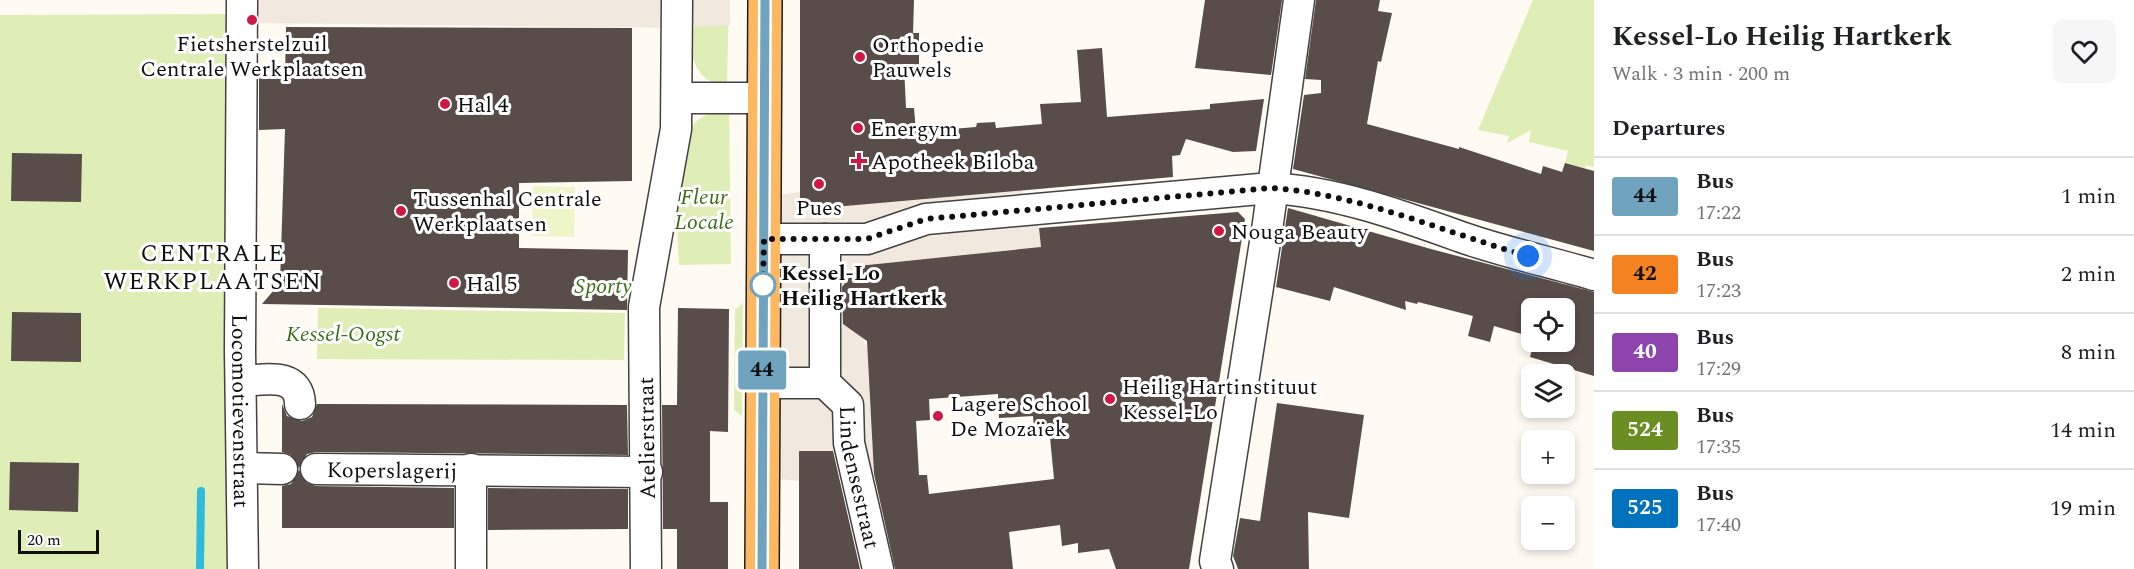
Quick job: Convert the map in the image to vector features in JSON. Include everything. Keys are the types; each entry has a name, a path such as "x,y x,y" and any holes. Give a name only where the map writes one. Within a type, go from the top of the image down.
{"main road":[{"path":"762,569 765,0"}],"street":[{"name":"Locomotievenstraat","path":"242,0 243,569"},
{"name":"Atelierstraat","path":"646,569 644,307 676,129 677,0"},
{"path":"1218,569 1215,561 1299,0"},
{"path":"677,98 764,98"},
{"path":"764,239 867,239 926,219 1271,188 1309,191 1426,223 1462,237 1594,274"},
{"path":"825,239 825,383"},
{"path":"241,381 284,380 294,384 300,393 300,404"},
{"name":"Lindensestraat","path":"762,383 825,383 848,405 849,443 878,569"},
{"path":"242,468 282,469"},
{"name":"Koperslagerij","path":"316,469 647,472"},
{"name":"Koperslagerij","path":"471,469 471,569"}],"green space":[{"path":"686,0 729,0 727,84 713,82 703,76 696,66 689,40"},
{"path":"1533,0 1594,0 1594,167 1586,165 1585,168 1565,163 1568,151 1529,142 1531,130 1507,143 1509,136 1478,130"},
{"path":"227,14 229,569 0,569 0,15"},
{"name":"Fleur Locale","path":"715,111 729,111 731,264 679,265 677,196 681,161 694,123"},
{"path":"533,186 575,187 574,237 532,236"},
{"path":"743,303 742,416 734,410 735,310"},
{"name":"Kessel-Oogst","path":"318,308 625,313 624,360 317,359"}],"shaded area":[{"path":"257,0 730,0 730,25 678,28 255,23"},
{"path":"1021,189 1039,228 1041,247 858,266 864,343 867,346 876,512 860,544 833,451 805,451 799,456 799,481 777,479 778,195 800,192 800,203 807,209"}],"building":[{"path":"800,0 914,0 913,33 919,33 919,65 904,66 906,108 914,108 916,132 976,127 977,123 995,122 996,128 1042,124 1040,104 1081,102 1077,50 1102,48 1107,117 1210,109 1210,104 1264,99 1256,151 1233,152 1186,139 1180,155 1172,156 1173,177 800,210"},
{"path":"1205,0 1282,0 1271,75 1195,68"},
{"path":"1316,0 1380,0 1378,11 1392,13 1381,62 1378,61 1367,124 1459,149 1459,147 1541,174 1543,166 1562,172 1565,163 1594,171 1594,251 1293,169 1304,95 1321,93 1321,80 1305,79"},
{"name":"Hal 4","path":"286,27 632,28 632,181 519,183 519,248 628,250 627,310 262,304 280,283 285,129 259,130 259,77 285,78"},
{"path":"12,153 82,154 81,202 11,201"},
{"path":"1288,208 1594,292 1594,376 1575,370 1575,364 1554,364 1530,357 1531,352 1575,352 1575,298 1521,298 1521,334 1494,326 1490,342 1468,336 1473,316 1418,302 1417,304 1405,301 1406,310 1334,287 1330,301 1276,287"},
{"path":"1238,212 1245,219 1189,569 1116,569 1109,549 1078,553 1078,543 1062,546 1060,525 1009,532 1013,569 895,569 874,474 867,341 843,324 842,287 858,266 1041,247 1039,228","holes":["998,394 999,418 1033,416 1034,428 1049,427 1054,479 929,494 927,475 919,475 916,421 930,420 929,399"]},
{"path":"678,308 729,309 728,432 710,431 710,502 728,502 728,569 677,569 677,529 663,529 662,405 677,405"},
{"path":"12,312 81,313 81,362 11,361"},
{"path":"1277,403 1364,415 1349,518 1308,512 1309,569 1238,569 1233,556 1240,518 1260,521"},
{"path":"282,404 287,416 302,421 312,417 317,404 627,405 628,455 316,452 307,454 299,468 291,455 282,452"},
{"path":"799,451 833,451 860,569 799,569"},
{"path":"10,462 79,463 78,512 9,510"},
{"path":"299,470 307,483 316,486 454,488 454,528 282,528 282,486 291,484"},
{"path":"488,488 628,489 628,529 488,530"}],"waterway":[{"path":"200,569 201,491"}],"bus line":[{"name":"44","path":"762,569 765,0"}],"place":[{"name":"Fietsherstelzuil Centrale Werkplaatsen","path":"252,20"},
{"name":"Orthopedie Pauwels","path":"860,57"},
{"name":"Hal 4","path":"445,104"},
{"name":"Energym","path":"858,128"},
{"name":"Apotheek Biloba","path":"859,161"},
{"name":"Pues","path":"819,184"},
{"name":"Tussenhal Centrale Werkplaatsen","path":"401,211"},
{"name":"Nouga Beauty","path":"1219,231"},
{"name":"Hal 5","path":"454,283"},
{"name":"Kessel-Lo Heilig Hartkerk","path":"763,285"},
{"name":"Heilig Hartinstituut Kessel-Lo","path":"1110,399"},
{"name":"Lagere School De Mozaïek","path":"938,416"}],"district":[{"name":"CENTRALE WERKPLAATSEN","path":"213,267"}],"route":[{"path":"763,285 764,239 867,239 926,219 1271,188 1309,191 1426,223 1462,237 1528,256"}],"park label":[{"name":"Sporty","path":"603,285"}]}
